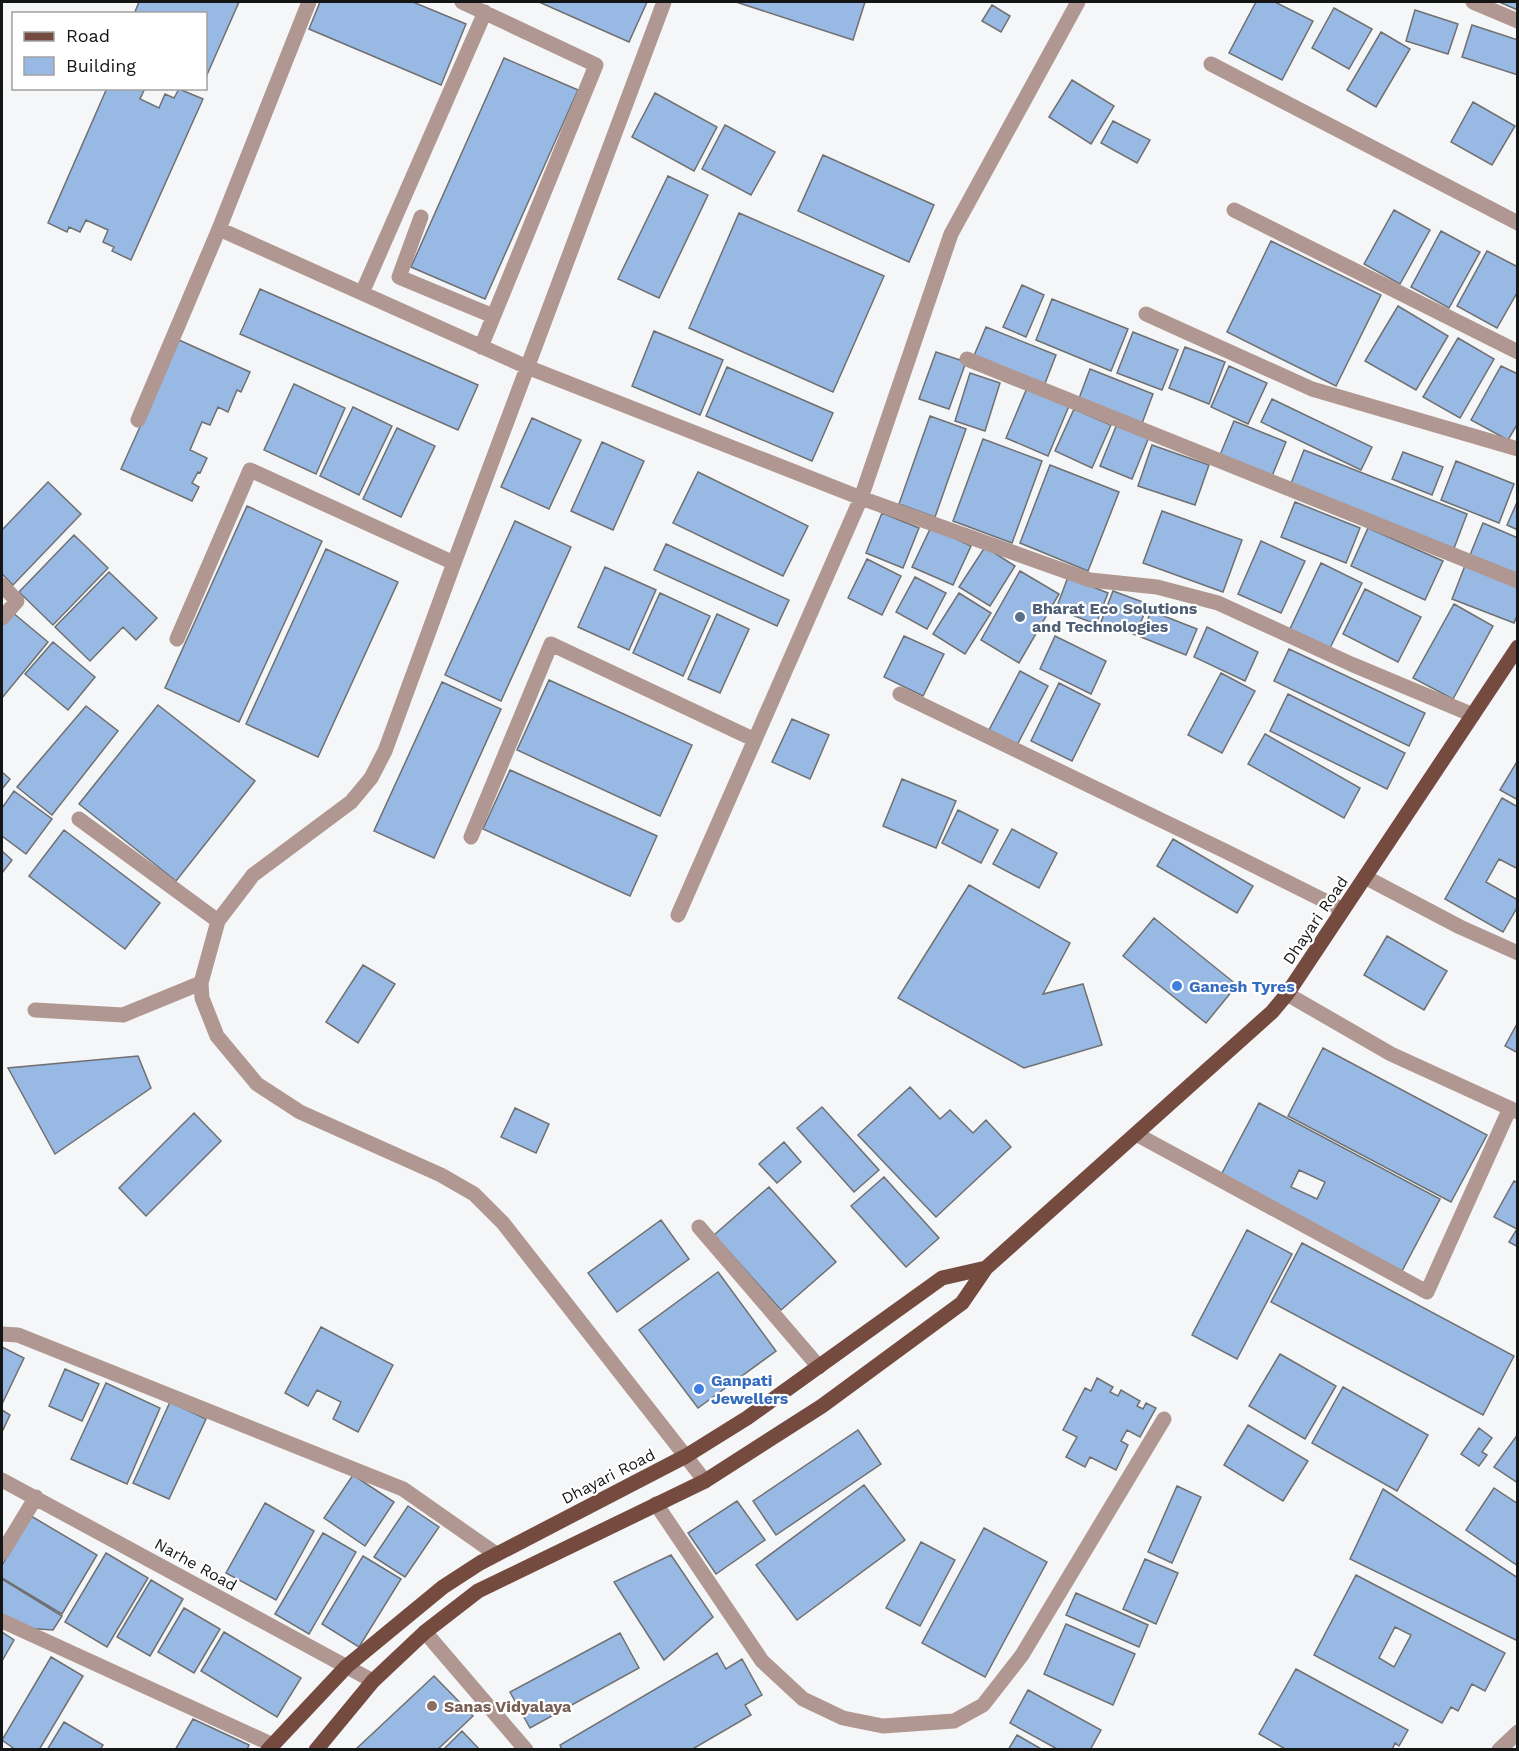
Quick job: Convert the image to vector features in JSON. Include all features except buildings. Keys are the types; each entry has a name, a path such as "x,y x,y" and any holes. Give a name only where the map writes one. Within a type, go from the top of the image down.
{"main road":[{"name":"Dhayari Road","path":"316,1749 373,1681 425,1632 478,1591 705,1481 822,1406 962,1303 986,1268 1272,1012 1287,994 1518,647"},
{"name":"Dhayari Road","path":"270,1747 347,1666 443,1587 496,1554 686,1456 747,1419 942,1278 986,1268"}],"street":[{"path":"138,420 219,229 309,2"},
{"path":"462,2 596,65 481,347"},
{"path":"664,2 385,751 371,778 351,802 253,875 218,921 201,983 202,998 217,1036 257,1083 300,1112 441,1175 474,1194 502,1222 705,1481"},
{"path":"678,915 753,739 861,498 951,234 1078,2"},
{"path":"1473,2 1518,21"},
{"path":"362,294 486,12"},
{"path":"1210,64 1518,223"},
{"path":"1234,210 1518,352"},
{"path":"421,218 399,277 493,316"},
{"path":"219,229 527,367 861,498 1090,580 1157,587 1218,603 1351,664 1473,715"},
{"path":"1146,314 1312,389 1518,449"},
{"path":"967,359 1518,581"},
{"path":"177,639 250,470 454,563"},
{"path":"2,585 17,601 2,618"},
{"path":"471,837 551,644 753,739"},
{"path":"900,694 1343,910"},
{"path":"79,819 218,921"},
{"path":"1365,878 1460,927 1518,953"},
{"path":"35,1010 123,1015 201,983"},
{"path":"1136,1134 1426,1292 1514,1110 1391,1054 1287,994"},
{"path":"699,1227 819,1367"},
{"path":"2,1334 18,1335 404,1489 496,1554"},
{"path":"656,1504 762,1661 803,1699 843,1718 883,1726 954,1721 983,1705 1022,1655 1164,1419"},
{"name":"Narhe Road","path":"2,1480 373,1681"},
{"path":"2,1553 36,1497"},
{"path":"2,1621 270,1747"},
{"path":"425,1632 526,1749"},
{"path":"1499,1749 1518,1732"}],"place":[{"name":"Bharat Eco Solutions and Technologies","path":"1020,617"},
{"name":"Ganesh Tyres","path":"1177,986"},
{"name":"Ganpati Jewellers","path":"699,1389"},
{"name":"Sanas Vidyalaya","path":"432,1706"}]}
